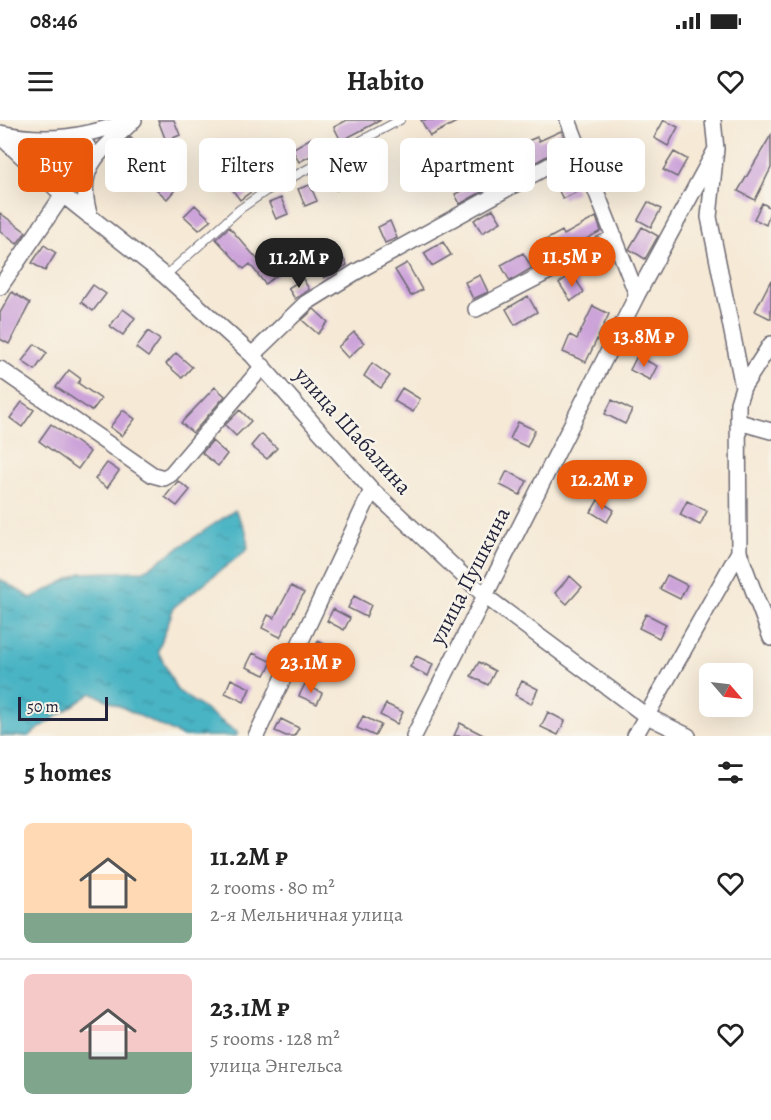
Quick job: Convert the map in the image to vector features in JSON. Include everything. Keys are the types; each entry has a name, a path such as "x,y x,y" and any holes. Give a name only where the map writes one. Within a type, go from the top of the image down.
{"street":[{"path":"64,138 80,135 96,126 134,120"},
{"path":"93,161 134,120"},
{"path":"568,120 576,138"},
{"path":"713,120 716,149 709,217 743,387"},
{"path":"0,134 22,138"},
{"name":"улица Шабалина","path":"0,134 18,151"},
{"name":"улица Пушкина","path":"414,736 637,296 716,149"},
{"path":"0,369 153,475 164,478 171,474 306,303 356,272 547,167"},
{"name":"улица Шабалина","path":"60,192 165,276 258,361 372,490 485,596 645,715 688,736"},
{"path":"85,192 90,217"},
{"path":"598,192 637,296"},
{"path":"0,287 63,195"},
{"path":"476,309 615,237"},
{"path":"771,344 743,387 738,404 739,552 771,638"},
{"path":"739,422 771,431"},
{"path":"256,736 372,490"},
{"path":"635,736 739,552"}],"lane":[{"path":"165,276 240,209 266,191 400,120"}],"water":[{"path":"235,510 246,531 248,549 174,607 158,651 177,690 238,733 236,736 182,736 92,693 28,736 0,736 0,579 31,598 81,573 144,571"}],"building":[{"path":"158,120 174,120 180,135 165,138"},
{"path":"347,120 381,120 347,138 340,138 334,127"},
{"path":"421,120 460,120 430,136"},
{"path":"664,120 678,127 668,146 654,138"},
{"path":"561,131 564,138 547,138 547,156 535,163 535,138 537,137 539,141"},
{"path":"771,135 771,168 755,200 738,191"},
{"path":"308,140 308,157 299,162 296,156 296,147"},
{"path":"674,152 687,159 677,177 663,170"},
{"path":"308,186 308,192 313,192 317,201 305,206 298,189"},
{"path":"159,192 173,192 167,199"},
{"path":"234,192 251,192 240,200"},
{"path":"459,192 481,192 460,204 455,194"},
{"path":"560,192 577,192 563,199"},
{"path":"281,198 288,214 276,219 269,203"},
{"path":"648,202 661,209 651,227 638,220"},
{"path":"762,203 771,208 766,225 754,219"},
{"path":"195,205 211,220 199,230 184,216"},
{"path":"493,209 501,222 482,233 474,220"},
{"path":"0,213 26,232 17,244 0,231"},
{"path":"596,217 601,231 549,259 540,243 562,231 564,235"},
{"path":"390,221 397,238 385,243 378,227"},
{"path":"229,227 265,268 272,263 280,273 265,284 250,264 244,269 216,239"},
{"path":"642,227 658,236 645,259 629,249"},
{"path":"443,242 451,255 432,266 424,253"},
{"path":"44,245 56,253 45,271 32,263"},
{"path":"339,250 347,265 324,278 315,263"},
{"path":"523,253 532,268 510,281 501,265"},
{"path":"407,263 422,290 411,296 395,270"},
{"path":"572,274 584,292 571,301 559,283"},
{"path":"480,275 488,292 473,299 465,282"},
{"path":"303,279 309,289 295,299 288,288"},
{"path":"771,280 771,319 755,311"},
{"path":"93,285 106,294 93,311 81,302"},
{"path":"12,292 30,303 9,344 0,339 0,313"},
{"path":"528,296 537,312 515,325 506,309"},
{"path":"593,306 609,314 586,362 563,352 570,335 577,339"},
{"path":"123,309 135,318 123,335 110,326"},
{"path":"314,309 328,322 318,334 302,320"},
{"path":"148,331 160,340 148,357 136,348"},
{"path":"354,332 364,343 348,358 338,347"},
{"path":"35,344 47,353 35,370 22,361"},
{"path":"176,353 192,367 182,378 166,364"},
{"path":"637,356 657,366 650,380 630,370"},
{"path":"372,363 390,376 381,388 364,376"},
{"path":"69,370 81,379 78,383 101,399 92,411 56,387"},
{"path":"215,387 225,396 193,433 181,423"},
{"path":"402,388 420,399 413,412 394,401"},
{"path":"612,400 632,410 625,424 605,414"},
{"path":"22,402 34,410 22,427 10,418"},
{"path":"123,410 135,419 122,436 110,427"},
{"path":"240,410 251,421 236,436 225,425"},
{"path":"518,422 535,430 527,447 510,439"},
{"path":"51,424 90,452 78,469 39,441"},
{"path":"261,434 277,448 267,459 251,446"},
{"path":"212,441 227,454 218,466 202,453"},
{"path":"107,463 119,471 107,488 95,479"},
{"path":"585,468 605,478 597,492 577,482"},
{"path":"507,471 527,481 520,495 500,485"},
{"path":"178,481 190,490 177,506 165,497"},
{"path":"598,500 614,510 607,522 591,512"},
{"path":"687,501 707,511 700,525 680,515"},
{"path":"667,575 687,585 680,599 660,589"},
{"path":"570,576 582,587 567,604 555,593"},
{"path":"291,586 304,593 280,637 262,628 268,615 274,618"},
{"path":"354,596 371,605 366,617 348,608"},
{"path":"333,609 350,618 344,630 327,621"},
{"path":"646,614 666,624 659,638 639,628"},
{"path":"318,641 336,650 330,662 313,653"},
{"path":"253,653 272,662 265,675 246,667"},
{"path":"416,656 433,664 428,676 410,667"},
{"path":"479,662 495,671 488,685 471,676"},
{"path":"231,679 250,688 244,702 225,693"},
{"path":"522,681 538,689 531,704 515,695"},
{"path":"305,684 322,693 317,704 299,696"},
{"path":"386,704 403,712 397,724 380,715"},
{"path":"548,712 565,721 558,735 541,727"},
{"path":"363,716 381,725 375,736 357,728"},
{"path":"281,719 299,728 294,736 286,736 275,731"},
{"path":"460,723 485,736 454,736"}]}
